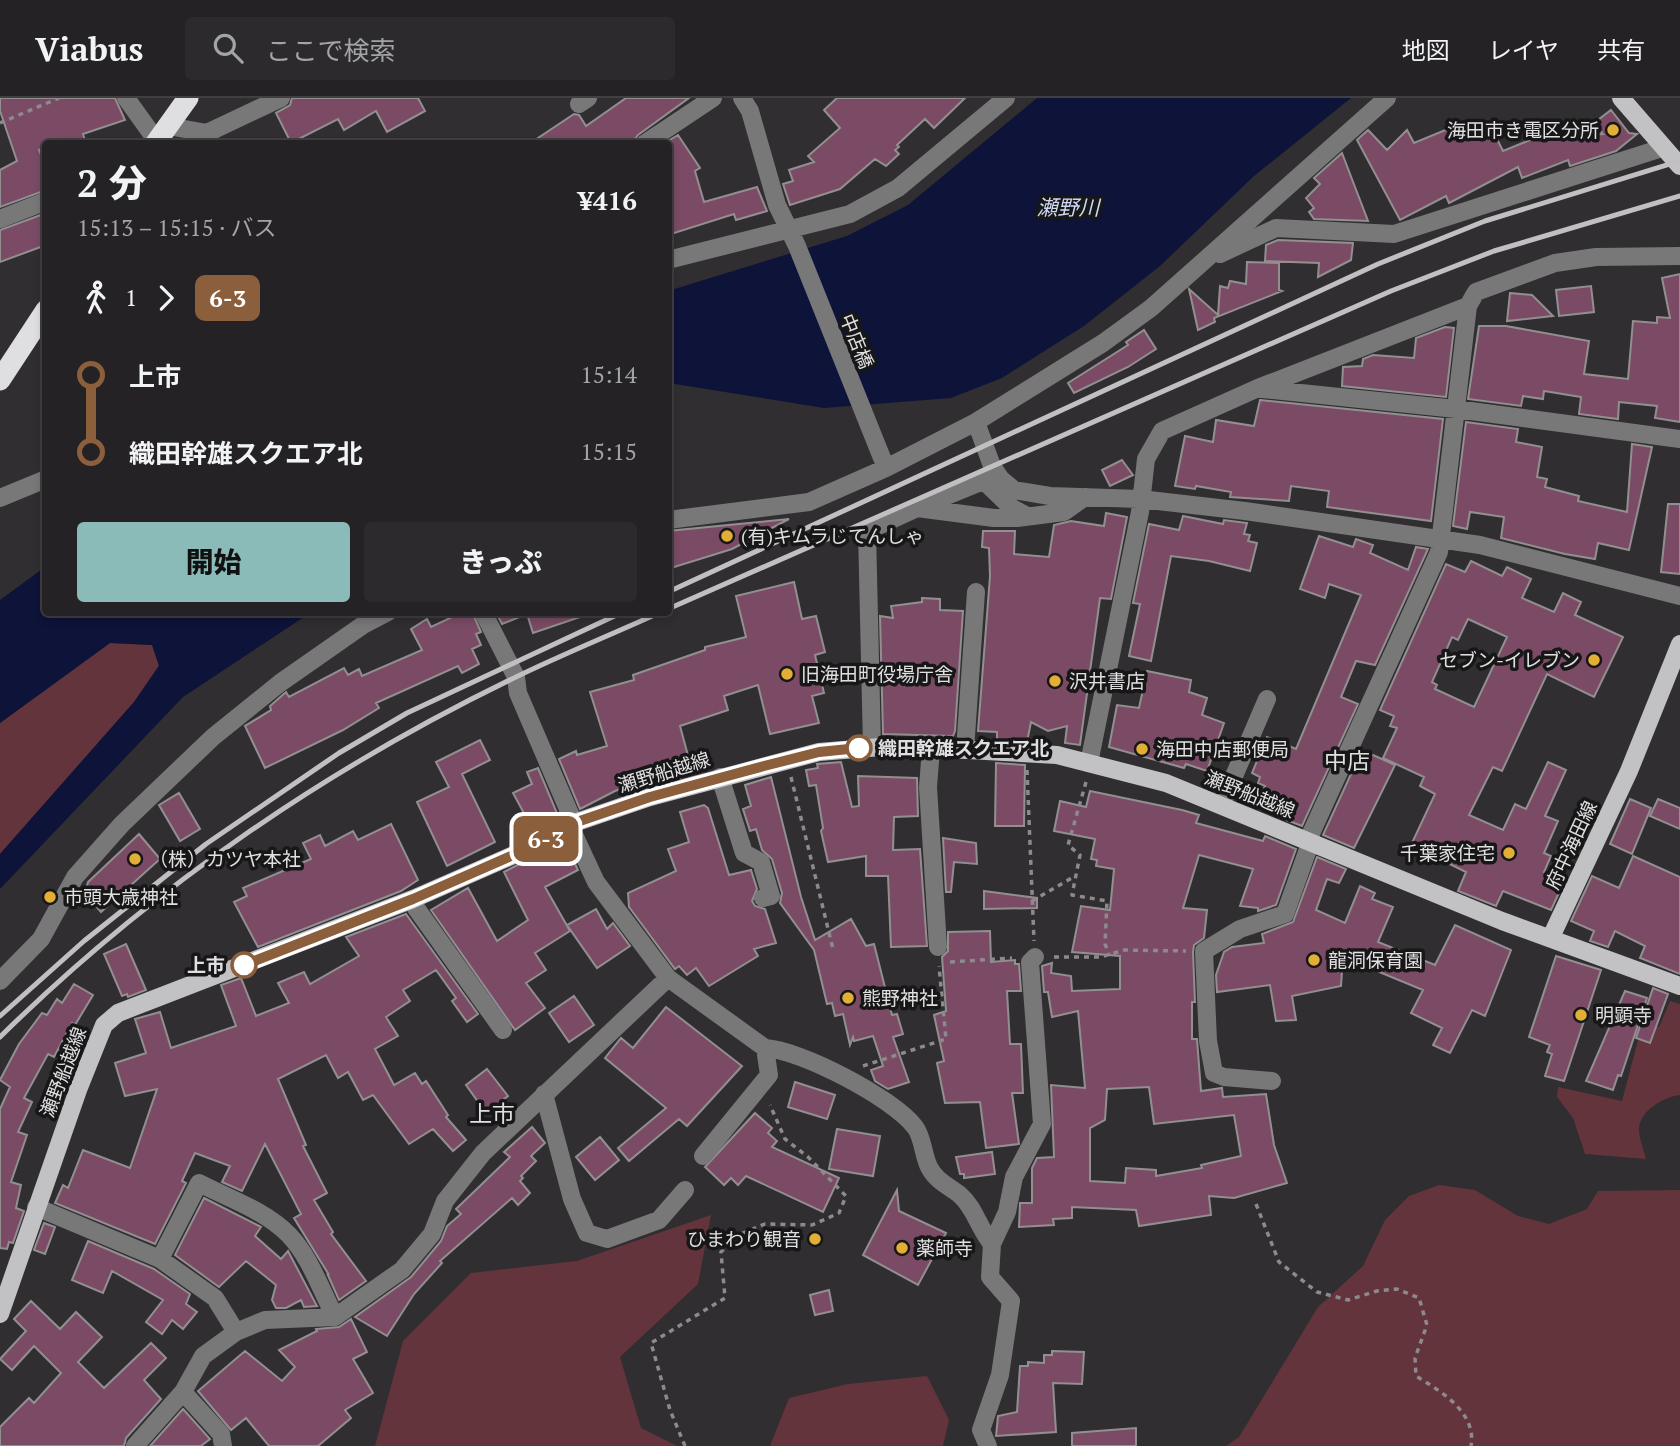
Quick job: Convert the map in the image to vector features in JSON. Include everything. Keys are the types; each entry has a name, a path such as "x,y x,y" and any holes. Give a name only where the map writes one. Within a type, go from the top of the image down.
{"highway":[{"path":"160,138 188,98"},
{"path":"0,380 42,316"}],"main road":[{"path":"1621,98 1680,166"},
{"name":"府中海田線","path":"1551,937 1629,771 1680,644"},
{"name":"瀬野船越線","path":"0,1314 36,1207 104,1025 118,1013 413,899 518,853 572,824 720,778 819,752 872,747 931,748 1027,753 1091,764 1166,783 1222,804 1502,921 1551,937"},
{"path":"1551,937 1680,986"}],"street":[{"path":"126,98 160,138 207,133 281,98"},
{"path":"650,140 713,98"},
{"name":"中店橋","path":"742,98 750,111 777,205 793,238 886,468"},
{"path":"672,259 793,238 850,214 898,188 1006,98"},
{"path":"672,519 809,502 886,468 976,422 1103,343 1151,308 1387,98"},
{"path":"1203,261 1276,229 1394,234 1662,148"},
{"path":"0,219 42,203"},
{"path":"1272,1081 1224,1077 1214,1073 1208,1041 1204,951 1240,929 1284,914 1309,840 1439,552 1468,306 1476,292 1555,263 1596,257 1680,256"},
{"path":"1091,764 1140,512 1146,459 1161,431 1258,388 1468,306"},
{"path":"1258,388 1456,409 1680,439"},
{"path":"976,422 991,478 1012,508 1029,516"},
{"path":"991,478 1014,491 1140,499 1480,545 1680,596"},
{"path":"872,747 867,531 991,478"},
{"path":"0,498 42,481"},
{"path":"917,508 994,518 1029,516 1064,512 1085,497"},
{"path":"965,750 976,592"},
{"path":"0,981 41,939 75,877 122,824 213,737 290,676 380,616"},
{"path":"485,616 516,677 517,693 596,882 668,978 765,1048 784,1049 841,1074 915,1127 930,1169 971,1208 980,1230 992,1244"},
{"path":"1222,804 1267,699"},
{"path":"931,748 928,788 938,947"},
{"path":"720,778 744,853 761,862 771,895 763,898"},
{"path":"413,899 416,908 503,1030"},
{"path":"988,1446 982,1424 1000,1375 1011,1301 990,1277 992,1244 1007,1212 1014,1177 1042,1124 1030,962 1035,957"},
{"path":"135,1446 183,1392 203,1356 236,1332 265,1320 335,1317 402,1270 432,1234 445,1201 483,1153 668,978"},
{"path":"703,1156 769,1075 765,1048"},
{"path":"544,1094 572,1199 587,1233 607,1239 659,1220 685,1190"},
{"path":"160,1259 199,1183 268,1219 289,1235 302,1252 335,1317"},
{"path":"36,1207 160,1259 215,1298 236,1332"},
{"path":"183,1392 220,1433 223,1446"}],"path":[{"path":"0,122 59,98"},
{"path":"1027,753 1035,957"},
{"path":"787,760 833,949"},
{"path":"1091,764 1068,845 1080,855 1072,895 1107,901 1105,944 1109,954"},
{"path":"1031,901 1076,875"},
{"path":"841,1074 946,1039 938,963 1109,954 1124,950 1204,951"},
{"path":"685,1446 670,1410 651,1343 726,1298 721,1252 738,1235 765,1224 813,1225 839,1213 846,1196 808,1157 785,1139 770,1110 769,1075"},
{"path":"1255,1204 1279,1262 1317,1292 1348,1300 1377,1291 1397,1289 1419,1298 1427,1325 1415,1358 1416,1376 1449,1397 1460,1409 1472,1439 1471,1446"}],"shaded area":[{"path":"110,643 152,645 159,665 134,702 0,854 0,723"},
{"path":"1670,1001 1680,1004 1680,1095 1653,1106 1643,1117 1639,1133 1646,1159 1585,1154 1573,1118 1557,1097 1558,1087 1622,1101 1643,1021 1659,1027"},
{"path":"1439,1185 1475,1190 1518,1216 1549,1224 1587,1209 1598,1191 1680,1190 1680,1446 1226,1446 1239,1437 1318,1307 1363,1266 1385,1220 1409,1196"},
{"path":"711,1215 698,1284 620,1357 641,1428 677,1446 375,1446 403,1341 471,1273 577,1261"},
{"path":"927,1376 949,1420 943,1446 770,1446 789,1398 848,1384"}],"water":[{"name":"瀬野川","path":"1037,98 1351,98 1254,176 1160,266 1084,326 1002,378 951,398 824,408 672,383 672,290 847,236 908,205"},
{"path":"42,569 42,616 305,616 183,697 0,889 0,854 134,702 159,666 152,645 110,643 0,723 0,600"}],"building":[{"path":"0,98 115,98 125,120 83,134 85,140 42,140 42,149 39,150 42,157 42,191 0,207 0,170 17,161 0,111"},
{"path":"292,98 418,98 425,111 387,132 376,111 344,130 338,119 297,140 290,140 276,113 290,105"},
{"path":"626,98 689,98 634,140 535,140 574,114 579,115 586,126"},
{"path":"837,98 965,98 934,128 925,119 897,145 899,147 895,150 899,154 886,166 875,159 840,189 790,205 783,184 793,181 789,170 814,162 808,156 840,128 824,110"},
{"path":"1611,110 1629,133 1637,134 1616,151 1570,166 1568,160 1522,178 1518,167 1449,203 1446,196 1400,220 1357,140 1368,130 1387,150 1407,130 1414,143 1455,126 1462,139 1480,130 1484,138 1494,133 1503,151 1535,138 1603,134 1594,123"},
{"path":"678,135 700,168 695,171 704,202 757,187 767,211 736,220 734,214 672,234 672,140 670,140"},
{"path":"1342,153 1368,221 1314,219 1309,212 1314,208 1306,198 1320,184 1314,178"},
{"path":"42,214 42,246 0,262 0,230"},
{"path":"1278,240 1353,243 1351,260 1318,277 1319,263 1265,261 1266,245"},
{"path":"1247,262 1279,263 1279,290 1282,291 1214,318 1215,322 1198,330 1189,289 1218,315 1220,286 1228,288 1230,281 1246,284"},
{"path":"1680,274 1680,422 1655,418 1657,406 1619,402 1618,419 1579,414 1581,397 1544,391 1543,399 1523,396 1521,406 1468,399 1479,326 1506,326 1589,341 1584,374 1628,379 1633,321 1657,323 1657,317 1670,318 1662,278"},
{"path":"1591,286 1594,312 1559,316 1556,290"},
{"path":"1510,293 1532,295 1553,316 1507,321"},
{"path":"1445,327 1454,328 1446,397 1342,386 1343,367 1362,366 1363,359 1373,355 1414,358 1416,338"},
{"path":"1144,330 1156,349 1128,367 1074,393 1068,383 1128,345 1126,342"},
{"path":"1260,400 1443,419 1431,521 1327,507 1329,491 1291,486 1289,501 1230,497 1231,492 1196,486 1195,489 1175,486 1185,436 1213,442 1216,420 1254,426"},
{"path":"1466,422 1518,429 1516,442 1542,447 1537,477 1547,479 1545,487 1579,496 1578,501 1627,512 1632,444 1652,447 1629,550 1598,543 1595,559 1565,554 1501,538 1504,517 1470,512 1467,529 1453,526"},
{"path":"1122,460 1133,475 1110,486 1102,470"},
{"path":"1668,504 1680,504 1680,574 1661,572"},
{"path":"1106,513 1127,517 1111,599 1100,598 1080,745 1065,743 1067,726 1048,731 1031,722 1027,742 997,740 997,732 978,731 990,576 989,548 982,547 983,531 1015,531 1014,554 1049,557 1054,525 1071,521 1104,526"},
{"path":"1183,516 1223,524 1224,520 1247,523 1244,534 1250,535 1248,541 1257,543 1250,571 1209,561 1171,556 1151,661 1129,656 1140,604 1133,603 1149,524 1179,530"},
{"path":"789,519 732,549 672,568 672,531"},
{"path":"1319,536 1353,547 1356,539 1373,545 1370,553 1408,570 1416,547 1428,549 1375,665 1356,661 1341,697 1358,704 1302,826 1281,818 1283,812 1258,804 1265,786 1258,783 1260,777 1252,773 1267,737 1296,749 1361,595 1329,584 1325,598 1300,589"},
{"path":"1471,561 1502,576 1507,567 1531,579 1522,598 1554,612 1563,593 1581,602 1575,615 1623,637 1594,697 1547,674 1502,771 1493,767 1469,815 1503,830 1515,804 1526,809 1548,762 1566,770 1545,816 1558,821 1544,853 1551,856 1544,872 1564,882 1551,910 1503,891 1496,906 1458,891 1466,872 1411,845 1435,794 1420,786 1424,777 1383,758 1397,728 1390,726 1394,716 1380,710 1446,564 1465,572","holes":["1468,619 1507,637 1474,707 1435,689 1437,685 1432,682 1452,637 1458,640"]},
{"path":"794,582 802,619 816,616 825,652 815,655 824,693 812,696 819,723 770,734 758,685 724,696 728,710 680,726 693,774 671,780 668,773 615,791 580,809 559,759 576,751 577,755 607,746 590,692 634,680 633,675 705,650 705,647 746,637 736,596"},
{"path":"922,598 940,599 940,610 963,611 955,731 953,736 883,734 880,616 893,618 891,606 922,602"},
{"path":"454,616 474,616 481,632 476,634 481,645 472,649 479,664 462,673 458,666 376,703 379,708 343,730 265,768 245,726 271,710 270,706 286,692 289,697 344,668 348,675 359,669 362,676 422,650 411,629 427,619 431,627"},
{"path":"498,616 522,616 502,624"},
{"path":"528,616 583,616 533,633"},
{"path":"1147,671 1191,680 1189,692 1207,698 1202,715 1224,723 1207,771 1186,764 1184,768 1109,747 1117,705 1139,708"},
{"path":"480,740 490,760 462,774 495,842 447,866 417,802 449,787 436,762"},
{"path":"1362,750 1395,765 1354,848 1323,835"},
{"path":"841,762 852,807 859,806 858,776 917,778 918,816 894,817 893,850 920,849 927,946 891,947 888,876 866,876 866,856 828,862 821,831 823,828 816,785 809,786 806,770 818,768 817,764"},
{"path":"996,763 1025,765 1024,826 995,826"},
{"path":"538,768 559,818 534,832 513,793 532,784 527,772"},
{"path":"771,777 801,897 815,940 851,919 866,946 874,944 892,1015 897,1014 903,1034 893,1037 909,1082 888,1089 875,1081 871,1070 883,1066 873,1036 854,1041 853,1037 850,1045 843,1014 835,1016 832,1003 827,1004 814,950 780,903 782,893 772,859 762,850 756,829 750,831 743,809 751,806 745,785"},
{"path":"1090,791 1182,810 1199,815 1196,823 1263,841 1265,836 1296,849 1276,905 1258,911 1258,908 1240,906 1253,869 1199,855 1183,908 1207,910 1204,938 1194,945 1193,952 1195,1002 1192,1002 1192,1039 1197,1039 1201,1091 1222,1088 1223,1097 1266,1094 1274,1145 1287,1183 1234,1198 1209,1196 1211,1215 1139,1226 1136,1210 1072,1207 1072,1218 1053,1219 1054,1225 1019,1227 1020,1203 1032,1203 1032,1168 1037,1158 1054,1157 1051,1085 1085,1088 1078,1011 1052,1017 1048,992 1044,992 1042,966 1052,963 1051,973 1071,976 1072,991 1120,989 1120,956 1072,952 1081,906 1110,910 1114,869 1096,866 1097,860 1091,859 1095,839 1054,831 1060,801 1086,807","holes":["1149,1087 1154,1124 1234,1115 1241,1156 1201,1165 1202,1168 1156,1176 1156,1170 1126,1168 1125,1183 1090,1181 1090,1128 1105,1120 1107,1089"]},
{"path":"179,793 200,829 180,841 159,805"},
{"path":"1630,799 1651,808 1632,854 1610,844"},
{"path":"1658,799 1680,808 1680,829 1650,816"},
{"path":"704,805 708,808 729,875 751,870 757,889 752,901 755,906 765,909 776,943 754,949 758,956 709,986 696,968 687,975 679,966 675,969 629,907 628,893 676,871 668,849 689,842 680,812"},
{"path":"391,824 418,880 401,891 258,947 234,902 247,896 243,888 311,859 303,843 320,835 325,846 353,831 358,840"},
{"path":"139,834 160,859 101,912 85,893 88,882"},
{"path":"943,838 976,843 977,864 954,862 951,892 946,892"},
{"path":"564,841 578,870 545,887 570,931 535,953 546,970 526,983 545,1008 515,1030 431,910 468,888 497,941 528,920 504,872"},
{"path":"1633,856 1680,877 1680,974 1640,958 1645,946 1615,931 1608,947 1590,941 1594,931 1571,921 1592,876 1619,888"},
{"path":"1317,857 1346,869 1339,883 1327,879 1316,910 1345,923 1360,886 1375,893 1372,899 1393,907 1378,942 1435,965 1455,925 1511,950 1485,1016 1472,1010 1450,1053 1433,1045 1442,1028 1411,1013 1423,990 1343,957 1341,986 1292,996 1296,1020 1276,1021 1270,985 1217,992 1216,975 1224,952 1232,947 1264,943 1262,934 1293,922"},
{"path":"984,891 1037,898 1037,908 984,909"},
{"path":"596,909 607,929 613,923 630,946 597,968 567,925"},
{"path":"406,914 478,1014 467,1022 452,1001 456,998 436,970 403,990 410,1001 386,1017 398,1036 375,1049 394,1085 415,1073 422,1084 426,1081 448,1115 446,1117 466,1140 453,1151 433,1129 409,1144 373,1095 363,1100 348,1072 338,1078 326,1055 278,1079 306,1145 303,1146 327,1193 314,1200 333,1232 331,1234 366,1281 339,1300 327,1273 329,1275 294,1218 301,1214 265,1144 242,1191 222,1182 230,1166 195,1153 182,1181 186,1183 155,1244 55,1203 63,1185 68,1188 83,1150 130,1168 157,1089 125,1096 115,1063 146,1053 135,1019 160,1012 171,1048 236,1026 221,985 241,978 256,1016 289,1003 278,983 304,972 310,984 359,956 346,937"},
{"path":"990,931 991,962 1015,960 1015,964 1019,964 1021,991 1007,991 1010,1044 1021,1044 1023,1093 1012,1093 1019,1144 986,1148 980,1102 945,1103 937,1063 944,1061 934,1015 946,1011 942,957 948,951 948,932"},
{"path":"126,944 146,990 128,997 127,994 122,996 104,954"},
{"path":"1556,956 1601,970 1564,1081 1545,1076 1552,1054 1547,1052 1550,1045 1529,1037"},
{"path":"74,984 93,995 75,1025 72,1023 54,1057 48,1054 24,1098 32,1102 18,1132 27,1135 11,1182 21,1185 16,1208 24,1211 13,1243 9,1242 7,1249 0,1248 0,1109 10,1087 0,1080 19,1044 42,1013 47,1015 57,999 62,1003"},
{"path":"1653,988 1668,994 1650,1043 1636,1038"},
{"path":"1625,991 1647,998 1621,1076 1618,1075 1613,1090 1586,1081"},
{"path":"574,996 594,1025 569,1042 549,1013"},
{"path":"666,1007 742,1066 687,1126 679,1119 629,1161 618,1148 666,1108 605,1058 621,1038 633,1048"},
{"path":"487,1069 508,1096 486,1113 466,1085"},
{"path":"795,1082 835,1095 827,1119 788,1107"},
{"path":"755,1113 772,1128 768,1133 777,1141 772,1147 839,1178 823,1212 746,1176 738,1185 731,1178 724,1185 705,1167"},
{"path":"532,1127 545,1143 531,1156 536,1161 521,1176 523,1178 520,1181 530,1193 518,1205 512,1198 440,1261 442,1263 414,1294 387,1336 355,1317 411,1277 441,1241 447,1226 461,1214 456,1209 510,1157 504,1152"},
{"path":"837,1129 880,1136 873,1176 829,1169"},
{"path":"600,1137 619,1160 595,1180 576,1157"},
{"path":"992,1152 995,1174 964,1178 964,1174 960,1174 956,1157"},
{"name":"薬師寺","path":"897,1190 899,1211 946,1233 918,1285 863,1255"},
{"path":"204,1198 261,1227 255,1236 281,1259 288,1251 317,1306 304,1307 301,1300 286,1308 276,1308 272,1300 276,1285 246,1261 219,1287 175,1255"},
{"path":"44,1223 55,1227 45,1254 34,1250"},
{"path":"88,1241 154,1269 190,1294 186,1304 197,1312 183,1329 172,1320 162,1334 146,1322 163,1300 112,1271 103,1293 72,1280"},
{"path":"829,1290 833,1311 815,1315 810,1295"},
{"path":"31,1301 60,1329 76,1312 102,1337 78,1362 104,1388 151,1343 166,1358 144,1380 161,1399 126,1438 124,1446 0,1446 0,1427 29,1398 34,1403 61,1373 34,1346 12,1370 0,1359 26,1331 14,1319"},
{"path":"351,1319 367,1352 353,1359 373,1393 345,1410 351,1418 318,1446 269,1446 246,1418 231,1430 198,1391 245,1351 282,1381 295,1367 279,1350 317,1331 316,1329 339,1327"},
{"path":"1052,1351 1084,1352 1082,1384 1053,1383 1056,1432 996,1436 998,1416 1017,1412 1020,1366 1028,1366 1028,1362 1044,1363 1044,1355 1052,1355"},
{"path":"183,1409 210,1439 201,1446 150,1446"},
{"path":"1136,1428 1136,1446 1072,1446 1072,1433"}],"railway":[{"path":"672,590 1378,264 1485,221 1680,161"},
{"path":"672,607 1391,291 1494,251 1680,196"},
{"path":"0,1016 84,941 206,844 339,753 407,713 614,616"},
{"path":"0,1037 57,983 179,882 309,792 446,713 534,669 652,616"}],"bus line":[{"name":"6-3","path":"244,965 413,899 518,853 574,823 650,797 764,766 819,752 859,748"}],"place":[{"name":"海田市き電区分所","path":"1613,130"},
{"name":"(有)キムラじてんしゃ","path":"727,536"},
{"name":"セブン-イレブン","path":"1594,660"},
{"name":"旧海田町役場庁舎","path":"787,674"},
{"name":"沢井書店","path":"1055,681"},
{"name":"織田幹雄スクエア北","path":"859,748"},
{"name":"海田中店郵便局","path":"1142,749"},
{"name":"千葉家住宅","path":"1509,853"},
{"name":"（株）カツヤ本社","path":"135,859"},
{"name":"市頭大歳神社","path":"50,897"},
{"name":"龍洞保育園","path":"1314,960"},
{"name":"上市","path":"244,965"},
{"name":"熊野神社","path":"848,998"},
{"name":"明顕寺","path":"1581,1015"},
{"name":"ひまわり観音","path":"815,1239"},
{"name":"薬師寺","path":"902,1248"}],"district":[{"name":"中店","path":"1347,761"},
{"name":"上市","path":"492,1114"}]}
